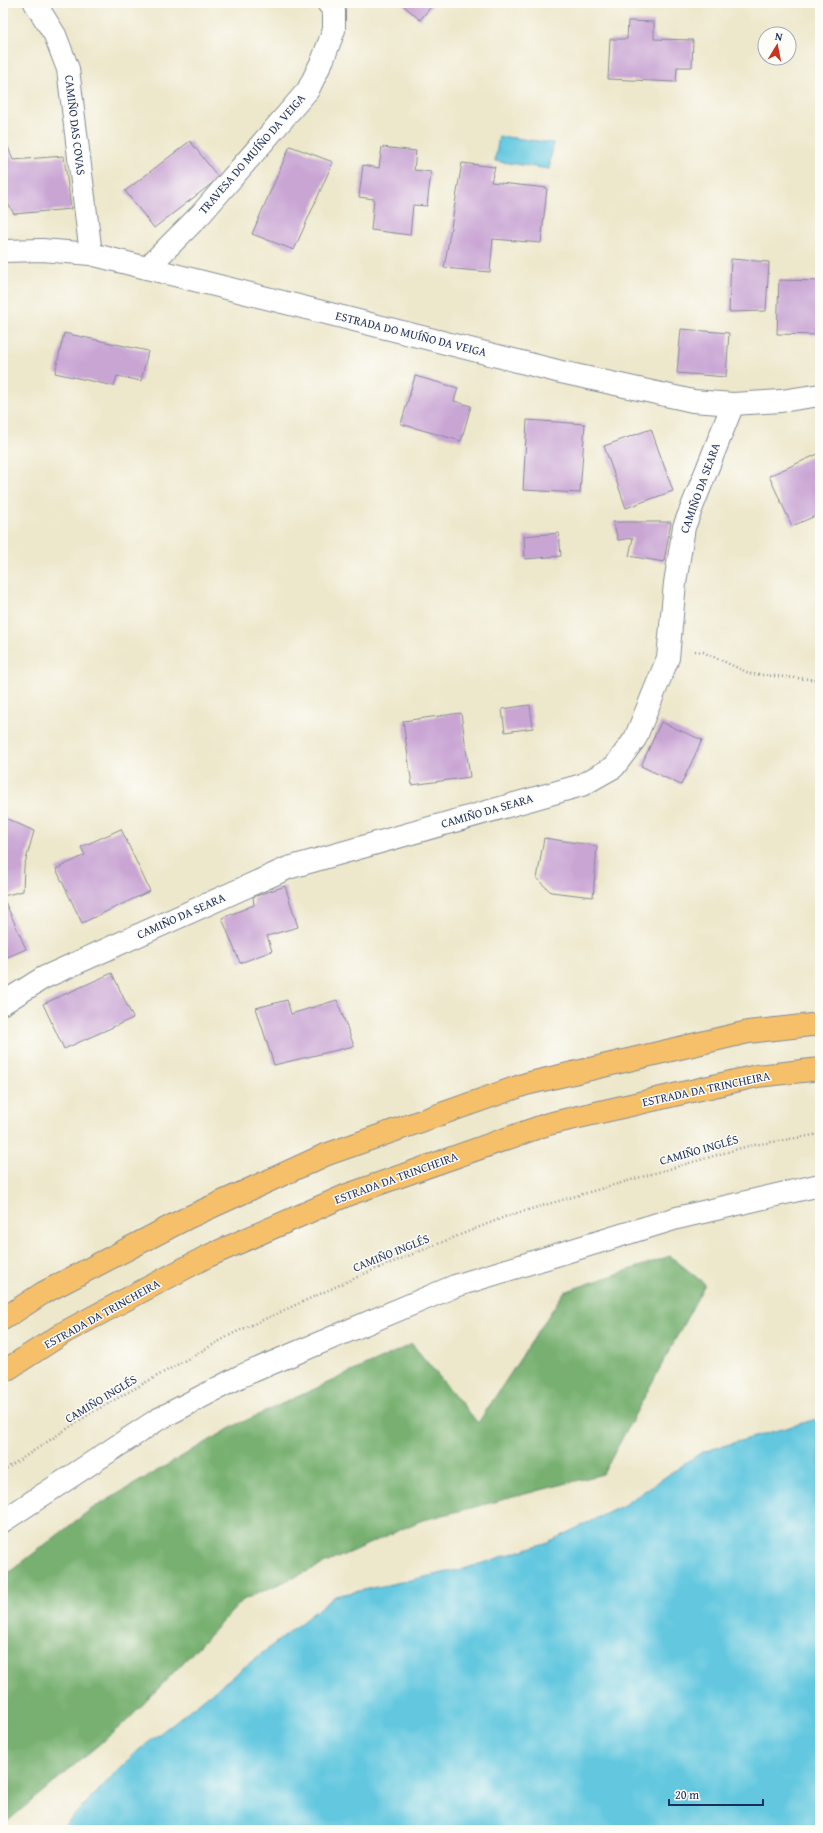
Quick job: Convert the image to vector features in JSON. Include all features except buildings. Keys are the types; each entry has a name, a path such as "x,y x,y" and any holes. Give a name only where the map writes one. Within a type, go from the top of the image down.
{"highway":[{"path":"3,1319 43,1293 180,1222 325,1155 526,1084 748,1032 820,1024"},
{"name":"ESTRADA DA TRINCHEIRA","path":"3,1372 65,1332 206,1257 348,1194 548,1124 757,1076 820,1070"}],"street":[{"name":"CAMIÑO DAS COVAS","path":"35,3 55,35 68,69 91,254"},
{"name":"TRAVESA DO MUÍÑO DA VEIGA","path":"147,268 201,214 308,90 323,59 334,30 334,11 328,3"},
{"name":"ESTRADA DO MUÍÑO DA VEIGA","path":"3,251 42,250 91,254 561,372 693,401 733,404 781,401 820,395"},
{"name":"CAMIÑO DA SEARA","path":"3,1003 43,978 288,868 582,785 614,767 635,738 668,658 675,583 684,527 733,404"},
{"path":"3,1521 157,1420 241,1376 455,1286 677,1218 820,1185"}],"path":[{"path":"668,658 691,650 703,652 751,674 820,680"},
{"name":"CAMIÑO INGLÉS","path":"3,1471 91,1413 234,1333 366,1273 507,1216 748,1146 820,1134"}],"green space":[{"path":"670,1256 705,1284 603,1474 420,1521 243,1600 128,1720 3,1825 3,1577 90,1510 234,1426 412,1344 478,1423 564,1292"}],"water":[{"path":"499,136 553,143 549,169 495,161"},
{"path":"820,1418 820,1830 60,1830 135,1753 335,1596 467,1568 548,1542 624,1505 702,1452"}]}
